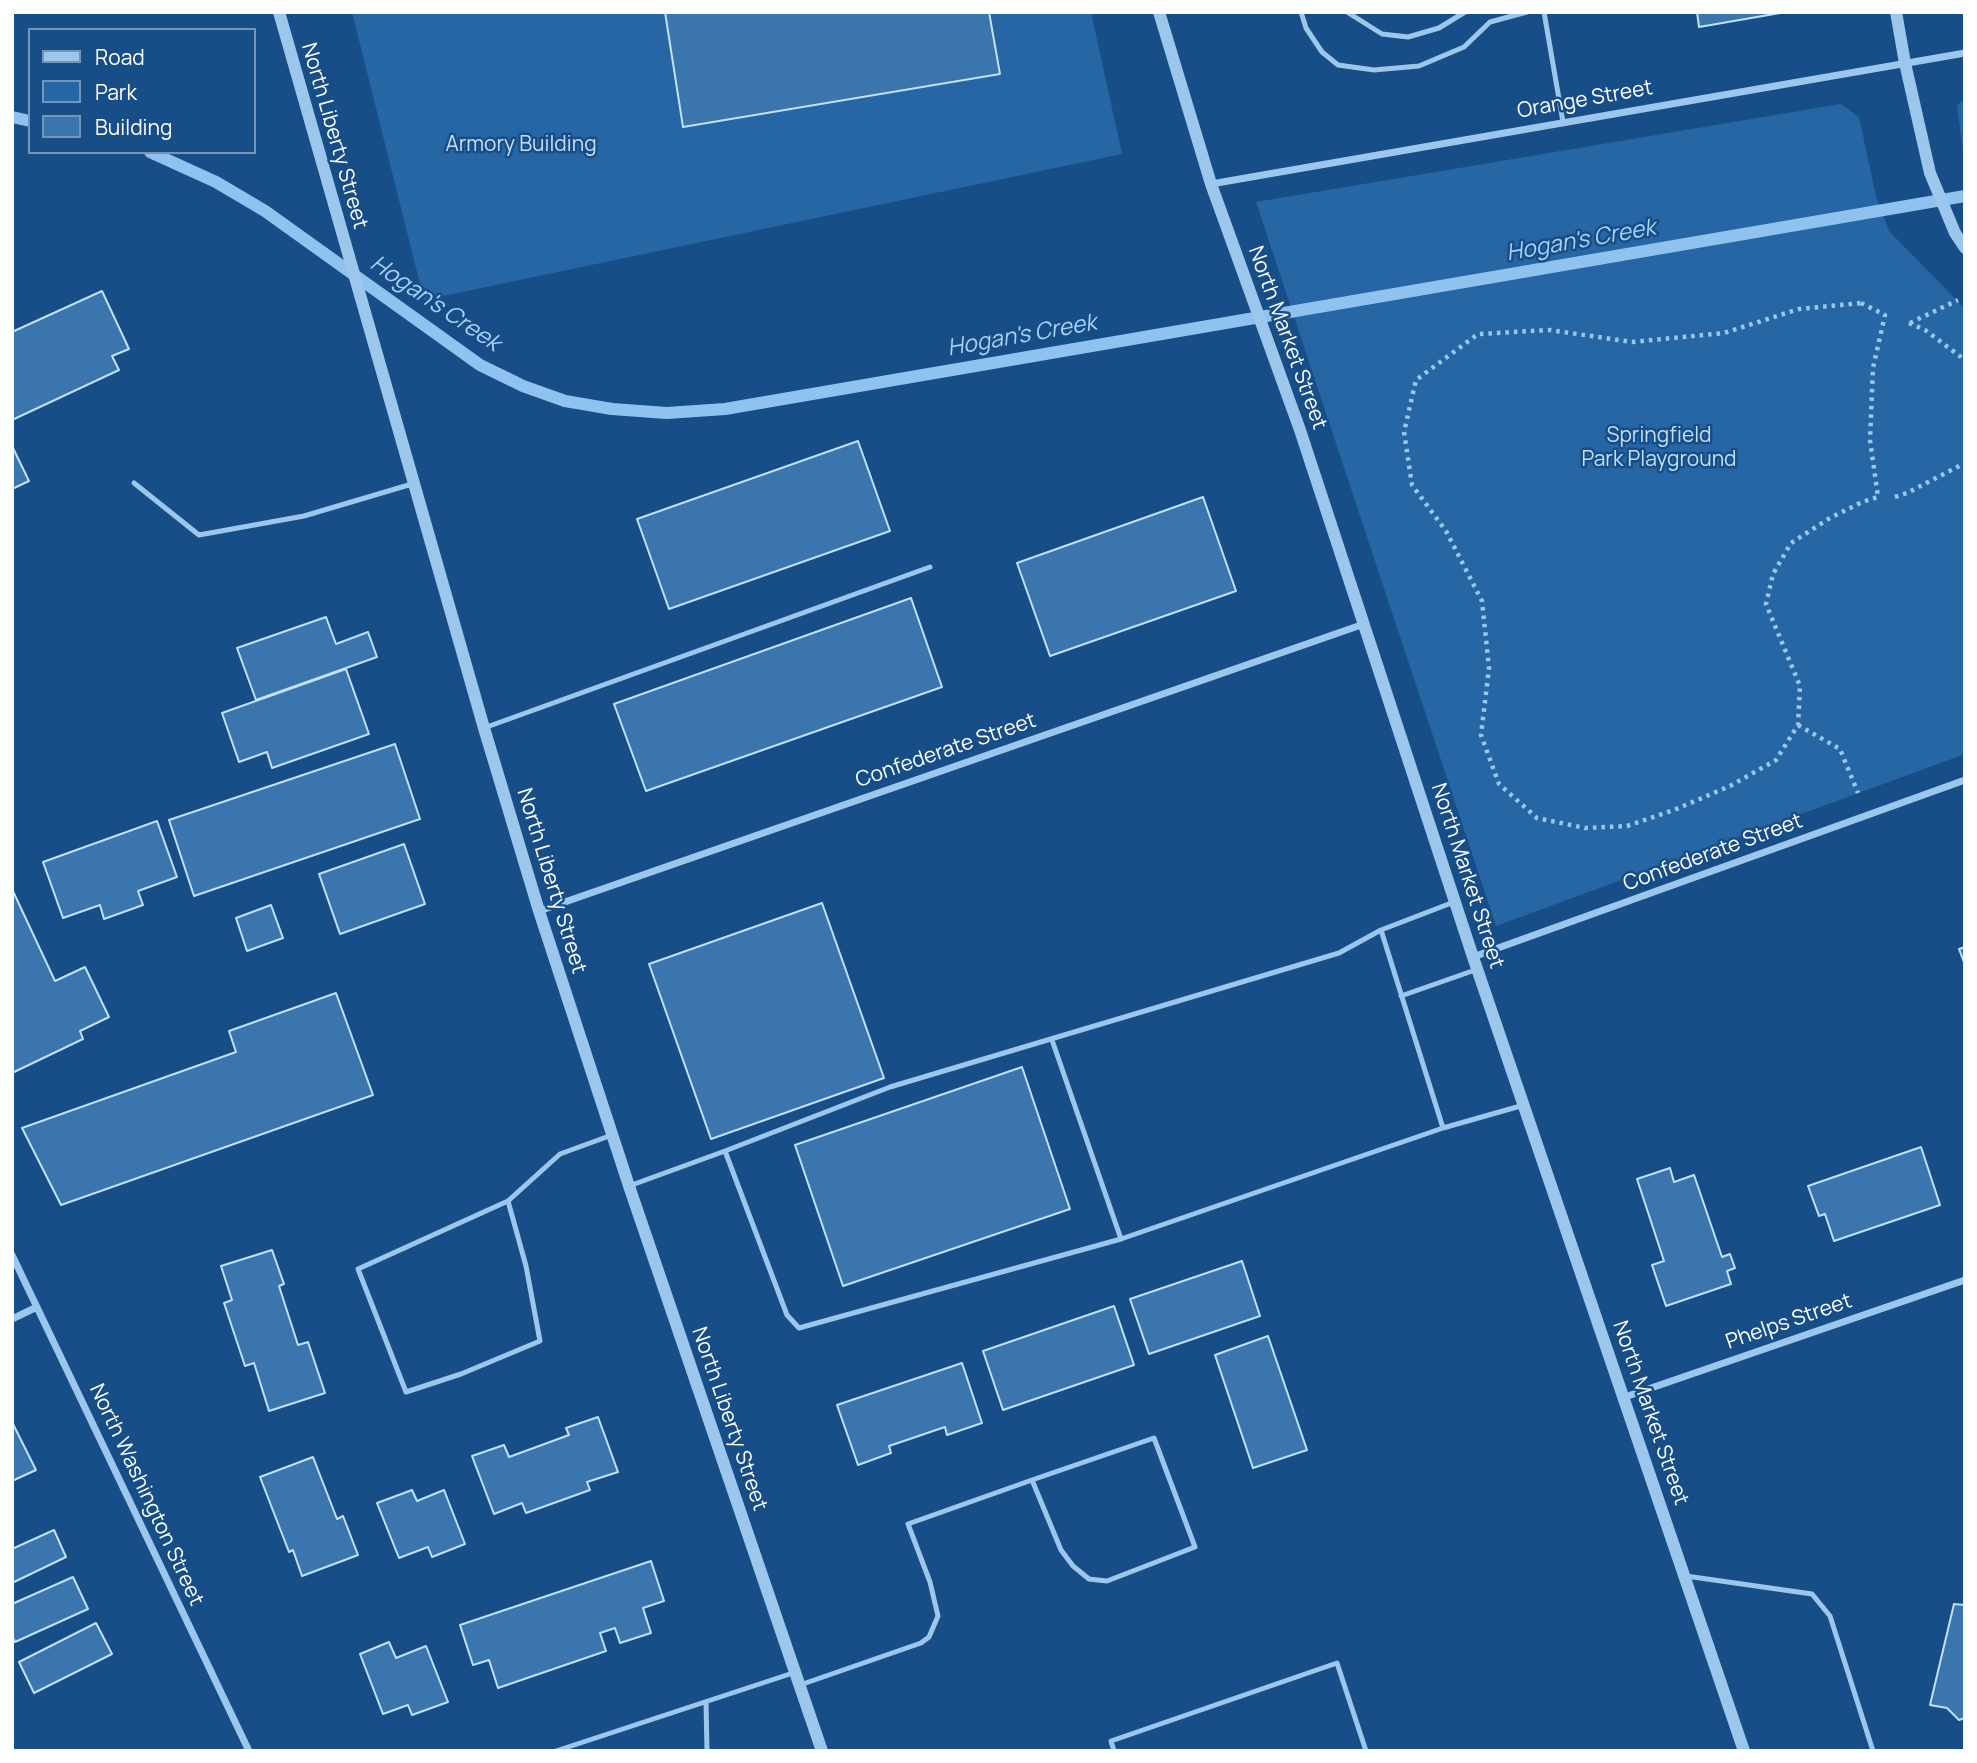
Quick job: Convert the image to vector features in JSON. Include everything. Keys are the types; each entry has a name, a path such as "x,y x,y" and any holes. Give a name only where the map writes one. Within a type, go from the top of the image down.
{"street":[{"name":"North Liberty Street","path":"279,12 484,728 540,911 612,1135 822,1751"},
{"name":"North Market Street","path":"1159,12 1211,184 1300,430 1475,963 1744,1751"},
{"path":"1896,12 1930,173 1955,233 1965,248"},
{"name":"Orange Street","path":"1211,184 1965,53"},
{"name":"Confederate Street","path":"540,911 1364,624"},
{"name":"Confederate Street","path":"1475,963 1965,780"},
{"name":"North Washington Street","path":"12,1255 248,1751"},
{"name":"Phelps Street","path":"1625,1397 1965,1280"},
{"path":"12,1319 37,1307"}],"lane":[{"path":"1301,12 1306,28 1322,51 1338,65 1374,69 1419,66 1464,47 1490,22 1527,12"},
{"path":"1347,12 1382,34 1408,37 1440,28 1465,12"},
{"path":"1544,12 1563,122"},
{"path":"135,483 199,535 304,516 415,483"},
{"path":"484,728 930,567"},
{"path":"629,1185 890,1087 1339,953 1381,930 1455,901"},
{"path":"1381,930 1443,1128"},
{"path":"1401,996 1475,963"},
{"path":"1052,1040 1121,1239"},
{"path":"725,1151 787,1315 799,1328 1121,1239 1443,1128 1524,1105"},
{"path":"508,1201 526,1266 540,1341 461,1374 406,1392 358,1269 508,1201 560,1154 612,1135"},
{"path":"800,1685 921,1643 929,1637 938,1616 930,1582 908,1524 1032,1480 1154,1438 1195,1547 1107,1581 1089,1579 1073,1566 1061,1550 1032,1480"},
{"path":"1685,1576 1812,1594 1830,1616 1873,1751"},
{"path":"1114,1751 1111,1741 1337,1663 1366,1751"},
{"path":"555,1751 796,1672"},
{"path":"706,1702 707,1751"}],"path":[{"path":"1958,300 1909,323 1925,330 1965,360"},
{"path":"1861,303 1885,315 1873,368 1870,440 1878,497 1830,518 1791,543 1773,574 1766,604 1800,686 1798,725 1776,760 1730,786 1628,826 1586,828 1537,818 1499,784 1481,735 1489,668 1482,601 1446,531 1412,485 1404,432 1416,380 1478,334 1550,330 1632,342 1724,333 1811,308 1861,303"},
{"path":"1895,497 1965,463"},
{"path":"1798,725 1840,749 1868,816"}],"green space":[{"name":"Armory Building","path":"352,12 1091,12 1122,154 424,300"},
{"path":"1965,99 1965,166 1957,105"},
{"name":"Springfield Park Playground","path":"1841,104 1859,117 1876,196 1889,231 1965,309 1965,754 1496,926 1256,202"}],"building":[{"path":"665,12 989,12 1000,74 683,127"},
{"path":"1697,12 1786,12 1699,27"},
{"path":"102,291 129,349 112,356 119,370 12,420 12,332"},
{"path":"858,441 890,531 669,609 637,519"},
{"path":"12,446 29,481 12,489"},
{"path":"1203,497 1236,591 1050,656 1017,563"},
{"path":"911,598 942,687 646,791 614,704"},
{"path":"326,617 336,644 368,632 377,657 256,700 237,648"},
{"path":"346,669 369,734 272,768 267,752 239,762 222,713"},
{"path":"395,744 420,819 194,896 169,820"},
{"path":"157,821 177,877 138,891 143,905 104,919 100,905 63,918 43,862"},
{"path":"404,844 425,904 340,934 319,874"},
{"path":"12,889 55,981 85,967 109,1017 80,1031 83,1039 12,1073"},
{"path":"822,903 884,1078 711,1139 649,964"},
{"path":"271,905 283,938 247,951 236,918"},
{"path":"1965,947 1965,965 1959,949"},
{"path":"336,993 373,1095 61,1205 22,1128 236,1052 229,1031"},
{"path":"1022,1067 1070,1209 843,1286 795,1145"},
{"path":"1921,1147 1940,1205 1834,1241 1825,1214 1819,1216 1808,1186"},
{"path":"1670,1168 1674,1182 1694,1175 1722,1257 1730,1254 1735,1268 1727,1271 1731,1284 1666,1306 1652,1265 1664,1261 1637,1179"},
{"path":"272,1250 284,1284 279,1286 298,1345 308,1342 325,1393 269,1411 254,1363 245,1366 224,1303 232,1300 221,1266"},
{"path":"1242,1261 1260,1316 1149,1354 1130,1299"},
{"path":"1114,1306 1134,1365 1003,1410 983,1351"},
{"path":"1268,1336 1307,1450 1253,1468 1215,1355"},
{"path":"962,1363 982,1423 947,1435 945,1427 889,1446 891,1453 858,1465 837,1405"},
{"path":"598,1417 618,1472 587,1482 590,1490 526,1513 522,1503 494,1514 472,1456 504,1445 509,1457 569,1435 566,1428"},
{"path":"12,1422 36,1470 12,1481"},
{"path":"313,1457 337,1519 343,1516 358,1555 302,1576 293,1550 289,1552 260,1477"},
{"path":"412,1490 417,1501 444,1490 465,1544 432,1557 428,1547 399,1558 377,1503"},
{"path":"54,1530 66,1557 12,1583 12,1549"},
{"path":"651,1561 664,1601 643,1608 651,1633 620,1643 615,1628 600,1633 606,1651 498,1688 489,1660 473,1665 460,1625"},
{"path":"73,1577 88,1609 15,1642 12,1636 12,1604"},
{"path":"1954,1604 1965,1605 1965,1718 1959,1720 1947,1708 1930,1705"},
{"path":"96,1623 112,1654 34,1693 19,1662"},
{"path":"389,1642 396,1658 426,1646 448,1702 412,1715 408,1705 383,1714 360,1654"}],"waterway":[{"name":"Hogan's Creek","path":"12,117 28,121"},
{"name":"Hogan's Creek","path":"154,154 216,182 265,211 480,365 523,386 565,401 612,409 667,413 725,409 1965,196"}]}
